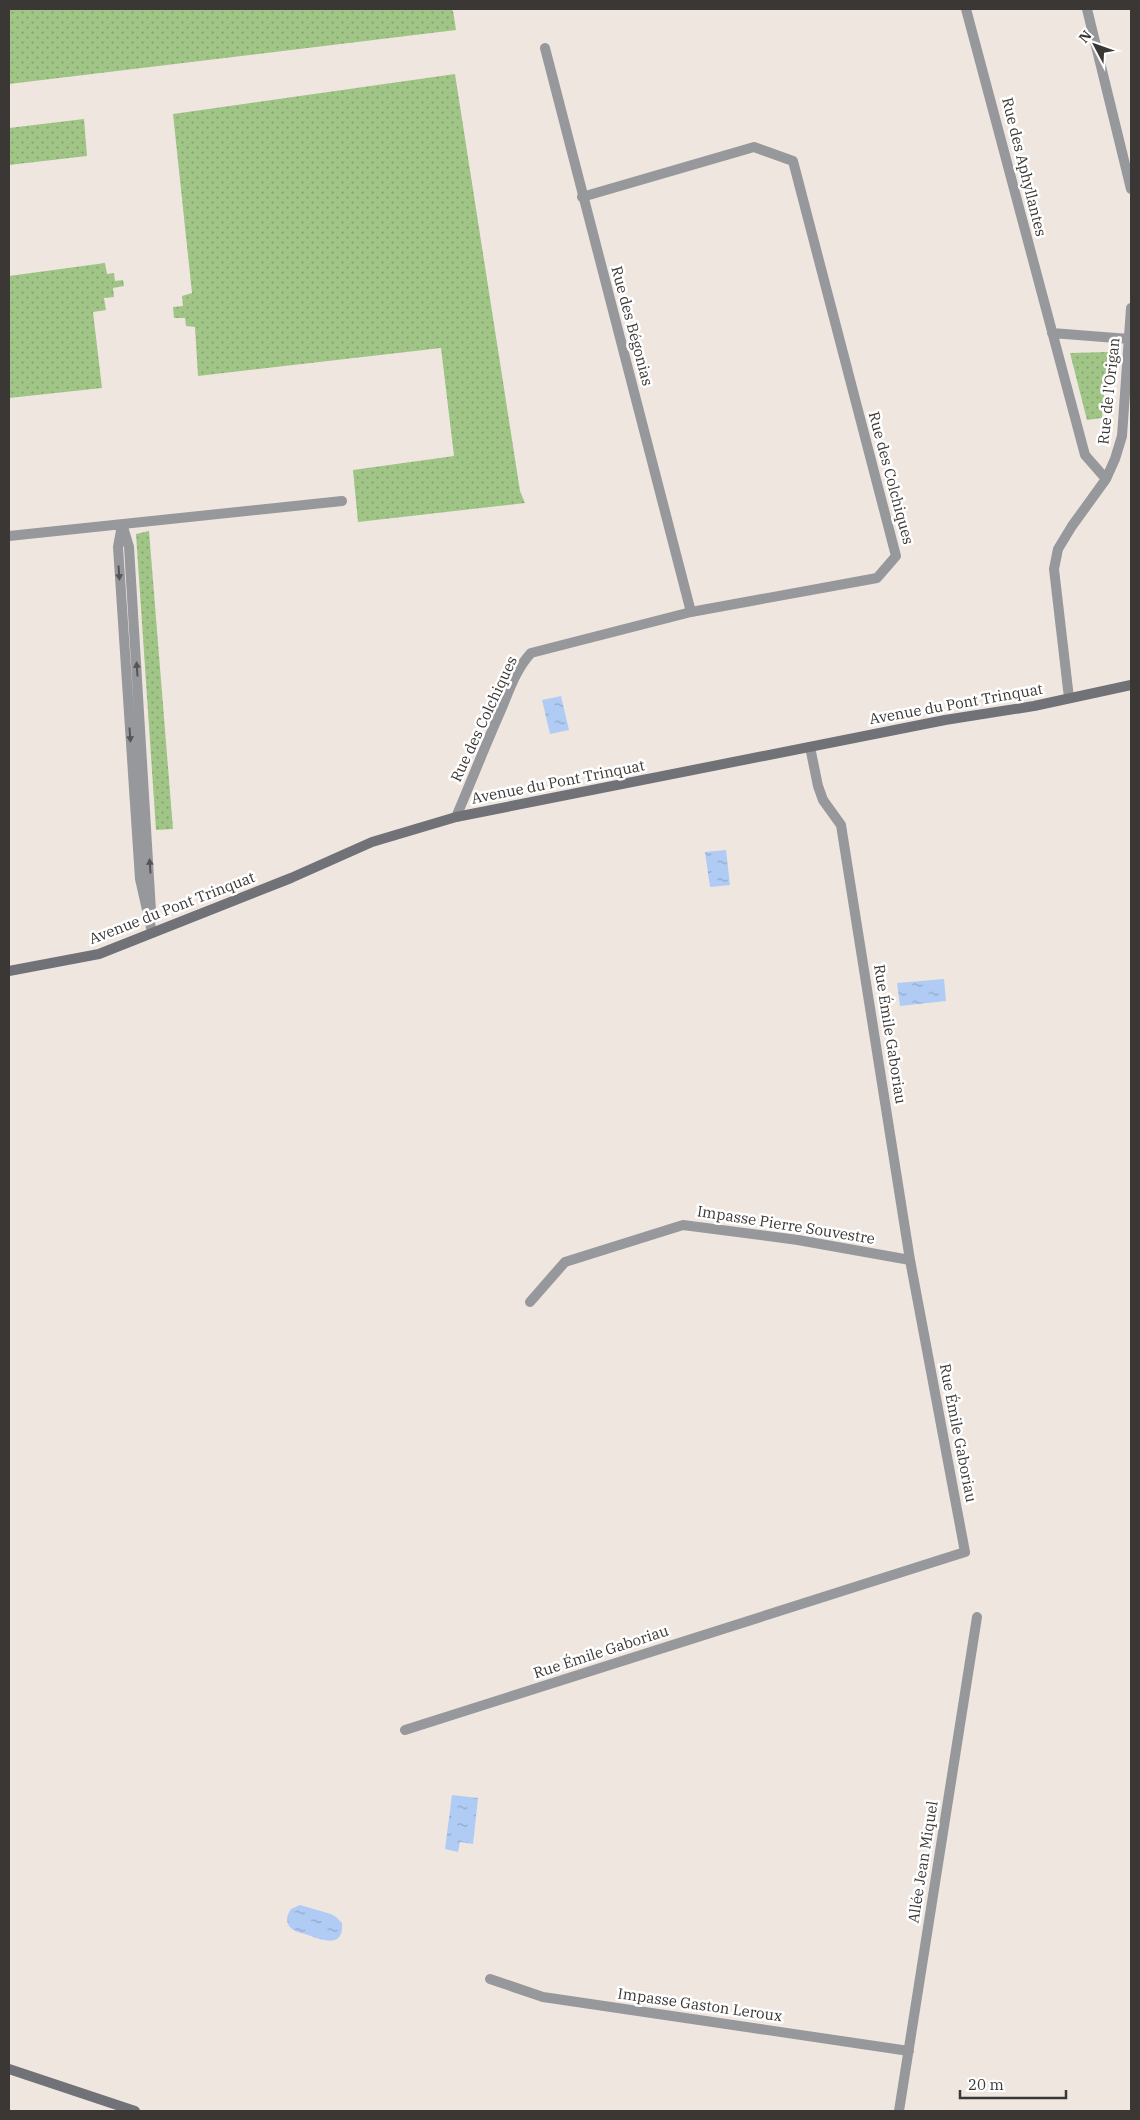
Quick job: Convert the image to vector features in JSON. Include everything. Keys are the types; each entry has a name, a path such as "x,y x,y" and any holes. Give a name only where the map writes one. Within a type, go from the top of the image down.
{"street":[{"name":"Rue des Aphyllantes","path":"966,9 1085,455 1106,479"},
{"path":"1087,9 1131,189"},
{"name":"Rue des Bégonias","path":"545,48 582,197 691,612"},
{"name":"Rue des Colchiques","path":"456,817 470,780 522,662 531,653 691,612 877,578 896,556 793,161 754,147 582,197"},
{"name":"Rue de l'Origan","path":"1069,698 1054,569 1058,549 1106,479 1116,459 1122,436 1131,308"},
{"path":"1052,333 1129,339"},
{"path":"9,536 342,501"},
{"path":"122,525 129,547 152,932"},
{"name":"Avenue du Pont Trinquat","path":"9,971 99,954 291,878 372,842 456,817 1131,685"},
{"name":"Rue Émile Gaboriau","path":"405,1730 965,1552 910,1260 841,825 822,800 810,747"},
{"name":"Impasse Pierre Souvestre","path":"530,1302 566,1262 683,1224 798,1240 910,1260"},
{"name":"Allée Jean Miquel","path":"899,2111 977,1617"},
{"name":"Impasse Gaston Leroux","path":"490,1979 543,1997 909,2051"},
{"path":"9,2069 135,2111"}],"green space":[{"path":"450,9 453,11 456,30 9,84 9,10"},
{"path":"455,74 520,491 525,503 358,522 353,470 454,456 441,348 198,376 195,327 186,326 185,318 174,318 173,307 183,306 182,296 192,293 173,114"},
{"path":"84,119 87,156 9,165 9,128"},
{"path":"105,263 107,274 114,273 115,281 123,280 124,286 113,288 114,297 104,298 106,310 93,312 102,388 9,398 9,276"},
{"path":"1108,352 1102,418 1087,420 1070,353"},
{"path":"149,531 173,829 156,830 136,534"}],"water":[{"path":"561,696 569,730 550,734 542,700"},
{"path":"726,850 730,885 710,887 705,852"},
{"path":"944,979 946,1001 900,1006 897,983"},
{"path":"452,1795 478,1798 473,1844 460,1842 458,1852 445,1849"},
{"path":"300,1905 336,1917 342,1923 340,1937 331,1941 325,1940 292,1929 287,1922 288,1916 291,1909"}]}
